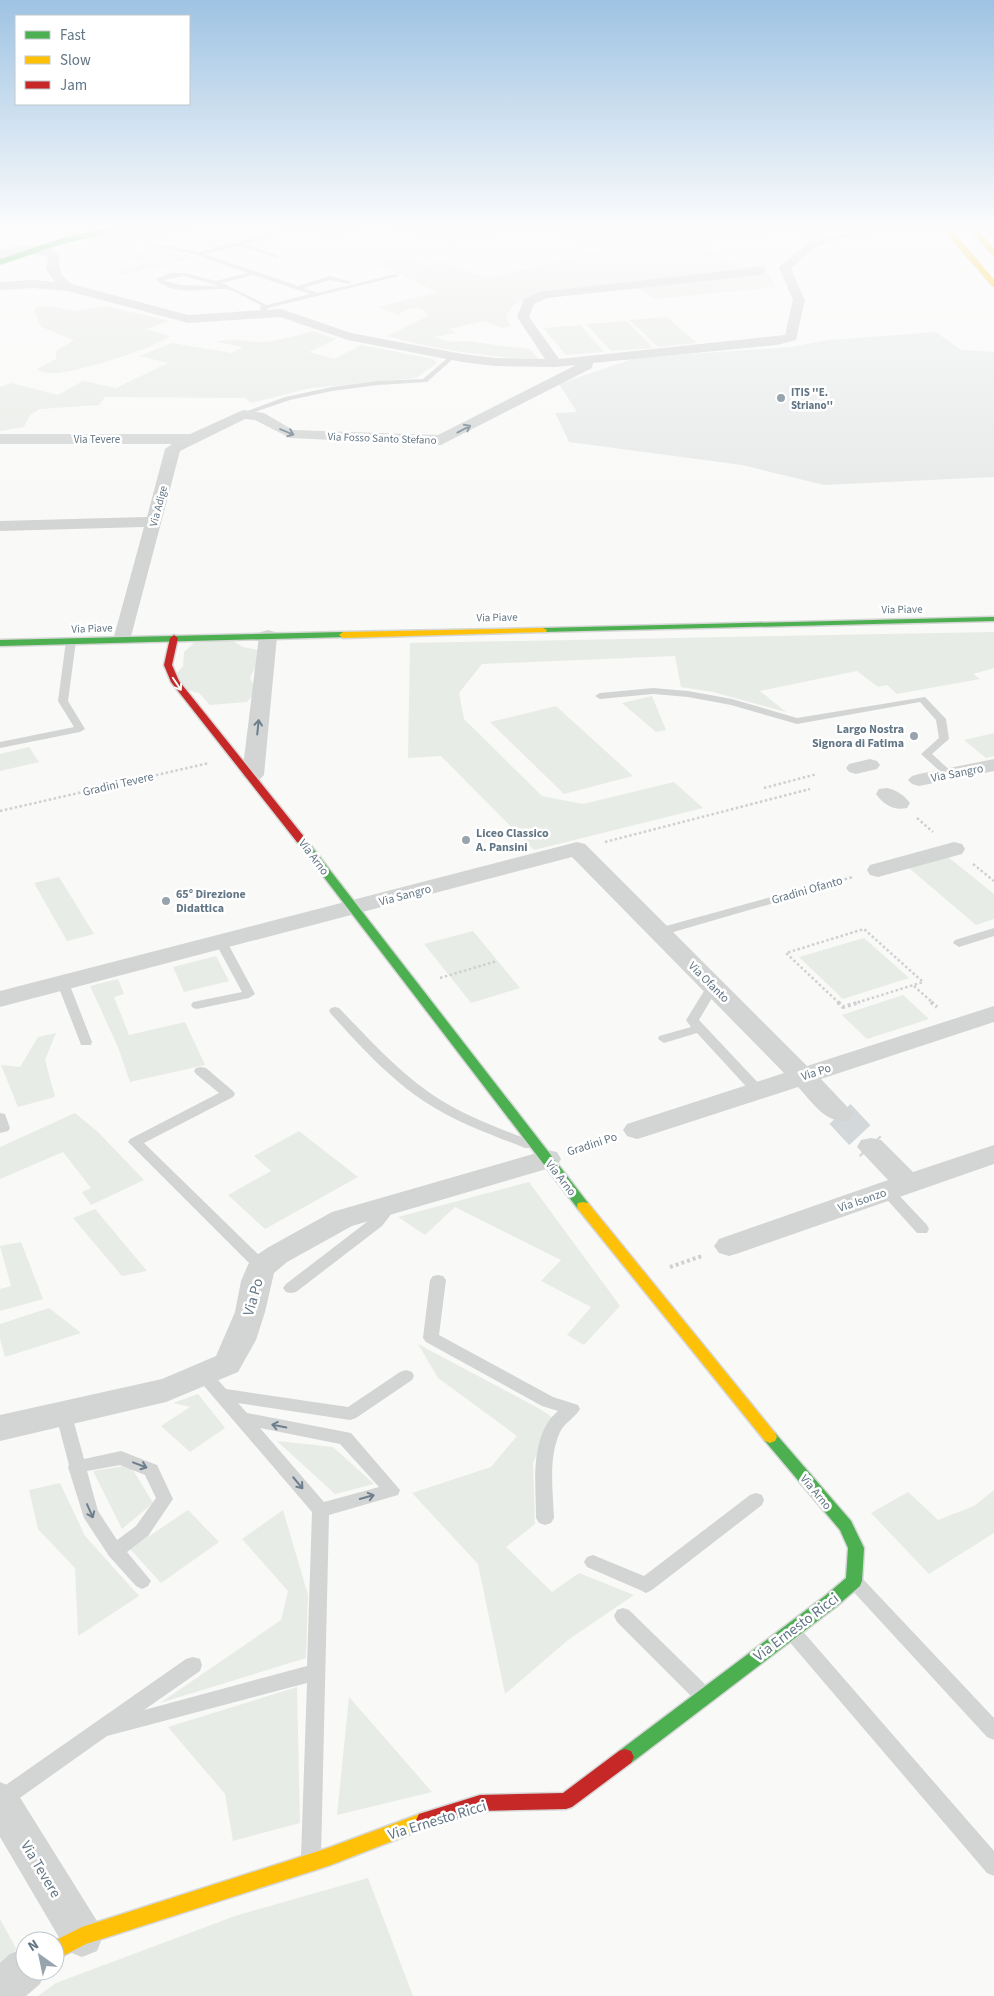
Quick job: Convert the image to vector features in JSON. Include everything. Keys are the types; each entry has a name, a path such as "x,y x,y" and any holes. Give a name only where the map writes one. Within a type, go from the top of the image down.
{"main road":[{"name":"Via Piave","path":"0,643 994,619"},
{"name":"Via Arno","path":"174,638 168,665 175,682 253,776 352,908 639,1278 846,1526 856,1548 854,1581"},
{"name":"Via Ernesto Ricci","path":"68,1944 311,1862 420,1821 480,1803 566,1801 854,1581"}],"street":[{"path":"301,319 348,336 452,356 495,362 555,363 596,360 649,352 759,343 791,337 795,319"},
{"path":"524,319 555,363"},
{"name":"Via Fosso Santo Stefano","path":"243,414 259,416 290,434 440,440 596,360"},
{"name":"Via Adige","path":"122,640 173,449 243,414"},
{"name":"Via Tevere","path":"0,439 194,439"},
{"path":"0,526 154,522"},
{"path":"253,776 268,636"},
{"name":"Via Sangro","path":"901,795 949,774 994,765"},
{"name":"Via Sangro","path":"0,999 577,849"},
{"name":"Via Ofanto","path":"577,849 840,1114"},
{"path":"878,870 954,849"},
{"name":"Via Po","path":"637,1130 994,1014"},
{"path":"872,1147 898,1188"},
{"name":"Via Po","path":"0,1428 63,1412 166,1390 214,1385 231,1356 250,1312 256,1281 262,1267 306,1237 342,1219 543,1153"},
{"name":"Via Isonzo","path":"729,1246 994,1154"},
{"name":"Via Tevere","path":"0,1801 68,1944"},
{"path":"0,1991 15,1978"}],"lane":[{"path":"243,414 301,394 339,386 425,381 452,356"},
{"path":"0,745 80,729 63,701 71,641"},
{"path":"600,696 653,691 688,694 732,702 796,721 922,699 941,719 944,739 926,754 949,774"},
{"name":"Gradini Ofanto","path":"659,932 815,888"},
{"path":"960,943 994,932"},
{"path":"197,1005 249,994 221,942"},
{"path":"64,983 86,1042"},
{"path":"713,986 692,1020 758,1091"},
{"path":"336,1011 384,1063 440,1105 543,1153"},
{"path":"664,1039 700,1028"},
{"path":"200,1071 228,1094 135,1142 262,1267"},
{"path":"0,1117 3,1128 0,1129"},
{"path":"898,1188 922,1229"},
{"path":"291,1288 377,1222 392,1204"},
{"path":"438,1280 431,1338 548,1402 572,1409 561,1415 545,1452 544,1518"},
{"path":"214,1385 350,1414 406,1376"},
{"path":"214,1385 321,1510 311,1862"},
{"path":"63,1412 76,1467 90,1513 115,1551 142,1580"},
{"path":"244,1419 345,1438 392,1490 321,1510"},
{"path":"76,1467 121,1458 151,1470 165,1499 142,1531 115,1551"},
{"path":"593,1562 646,1584 756,1500"},
{"path":"854,1581 994,1731"},
{"path":"623,1616 704,1696"},
{"path":"791,1631 994,1866"},
{"path":"0,1801 193,1665"},
{"path":"100,1731 316,1672"}],"path":[{"name":"Gradini Tevere","path":"0,811 237,756"},
{"path":"764,788 817,774"},
{"path":"577,849 810,789"},
{"path":"901,795 954,849"},
{"name":"Gradini Ofanto","path":"815,888 878,870"},
{"path":"864,930 922,982 843,1008 786,953 864,930"},
{"path":"412,986 497,961"},
{"name":"Gradini Po","path":"543,1153 637,1130"},
{"path":"639,1278 729,1246"}],"shaded area":[{"path":"38,319 161,319 169,321 147,329 170,336 131,354 77,369 49,373 36,370 56,359 56,351 74,340 41,327"},
{"path":"422,319 507,319 511,326 501,328 485,321 449,329 456,333 435,337 446,341 468,341 530,349 538,359 462,352 387,336"},
{"path":"669,319 697,343 658,347 629,320"},
{"path":"627,321 653,348 611,351 586,324"},
{"path":"580,325 604,352 566,355 543,328"},
{"path":"314,331 336,339 309,352 334,359 361,345 433,359 437,363 416,378 311,388 251,403 246,398 105,397 99,405 40,409 30,415 24,427 0,431 0,387 11,383 58,395 83,381 116,388 168,363 139,356 172,343 232,353 243,347 217,342 234,340 263,342"},
{"name":"ITIS ''E. Striano''","path":"936,332 961,350 994,352 994,477 824,485 742,465 569,442 555,413 577,412 559,384 635,358 790,347 829,340"},
{"path":"994,632 994,668 973,674 980,679 897,694 887,685 878,687 857,671 760,691 786,712 713,692 681,687 675,656 482,664 459,693 464,719 542,796 583,804 674,782 703,808 534,850 441,756 408,758 410,643"},
{"path":"229,639 243,647 263,651 250,678 257,691 247,702 210,705 199,693 180,688 176,674 183,666 184,652 196,641"},
{"path":"652,696 666,730 656,732 622,703"},
{"path":"556,706 633,776 564,794 490,722"},
{"path":"994,733 994,756 986,758 964,740"},
{"path":"29,747 39,762 0,771 0,754"},
{"path":"948,857 994,894 994,919 976,925 909,868"},
{"path":"59,877 94,934 67,941 34,883"},
{"path":"473,931 520,988 471,1003 424,944"},
{"path":"864,938 909,978 843,999 799,957"},
{"path":"216,956 229,981 184,992 173,967"},
{"path":"118,979 124,994 114,997 129,1035 185,1022 205,1065 130,1082 118,1047 90,986"},
{"path":"903,995 929,1019 867,1039 842,1015"},
{"path":"56,1033 45,1060 55,1097 18,1107 1,1065 20,1067 38,1037"},
{"path":"75,1113 98,1132 144,1180 91,1205 82,1192 91,1188 63,1152 0,1179 0,1147"},
{"path":"299,1131 358,1177 265,1229 228,1195 271,1171 254,1156"},
{"path":"529,1182 620,1306 584,1345 567,1335 591,1307 541,1281 561,1260 455,1207 425,1235 398,1217"},
{"path":"95,1209 147,1271 122,1276 73,1218"},
{"path":"21,1242 43,1299 0,1311 0,1289 11,1286 0,1246"},
{"path":"49,1308 81,1333 5,1357 0,1339 0,1324"},
{"path":"418,1344 540,1409 553,1418 533,1463 535,1524 506,1547 552,1592 579,1573 634,1595 568,1640 505,1694 478,1564 412,1493 491,1467 517,1436 438,1378"},
{"path":"198,1394 225,1428 190,1452 161,1426 190,1407 173,1403"},
{"path":"277,1441 333,1447 374,1484 335,1494"},
{"path":"130,1465 153,1503 122,1529 93,1471"},
{"path":"60,1483 85,1536 139,1596 78,1636 75,1568 38,1529 29,1490"},
{"path":"994,1490 994,1533 929,1574 871,1513 908,1492 938,1520 974,1506"},
{"path":"188,1510 219,1542 161,1583 130,1549"},
{"path":"283,1510 308,1595 306,1658 160,1703 281,1620 288,1591 242,1539"},
{"path":"297,1687 300,1823 233,1841 225,1794 168,1727"},
{"path":"349,1697 432,1792 337,1815"},
{"path":"368,1878 413,1996 38,1996 56,1983 235,1916"},
{"path":"0,1919 15,1946 15,1952 0,1964"}],"tunnel":[{"path":"840,1114 871,1147"}],"traffic: fast":[{"path":"543,630 994,619"},
{"path":"0,643 343,635"},
{"path":"301,840 583,1206"},
{"path":"625,1757 831,1601 854,1581 856,1548 846,1526 770,1437"}],"traffic: slow":[{"path":"343,635 543,630"},
{"path":"583,1206 770,1437"},
{"path":"65,1945 82,1936 328,1857 425,1820"}],"traffic: jam":[{"path":"174,638 168,665 175,682 301,840"},
{"path":"425,1820 480,1803 566,1801 625,1757"}],"place":[{"name":"ITIS ''E. Striano''","path":"781,398"},
{"name":"Largo Nostra Signora di Fatima","path":"914,736"},
{"name":"Liceo Classico A. Pansini","path":"466,840"},
{"name":"65° Direzione Didattica","path":"166,901"}]}
